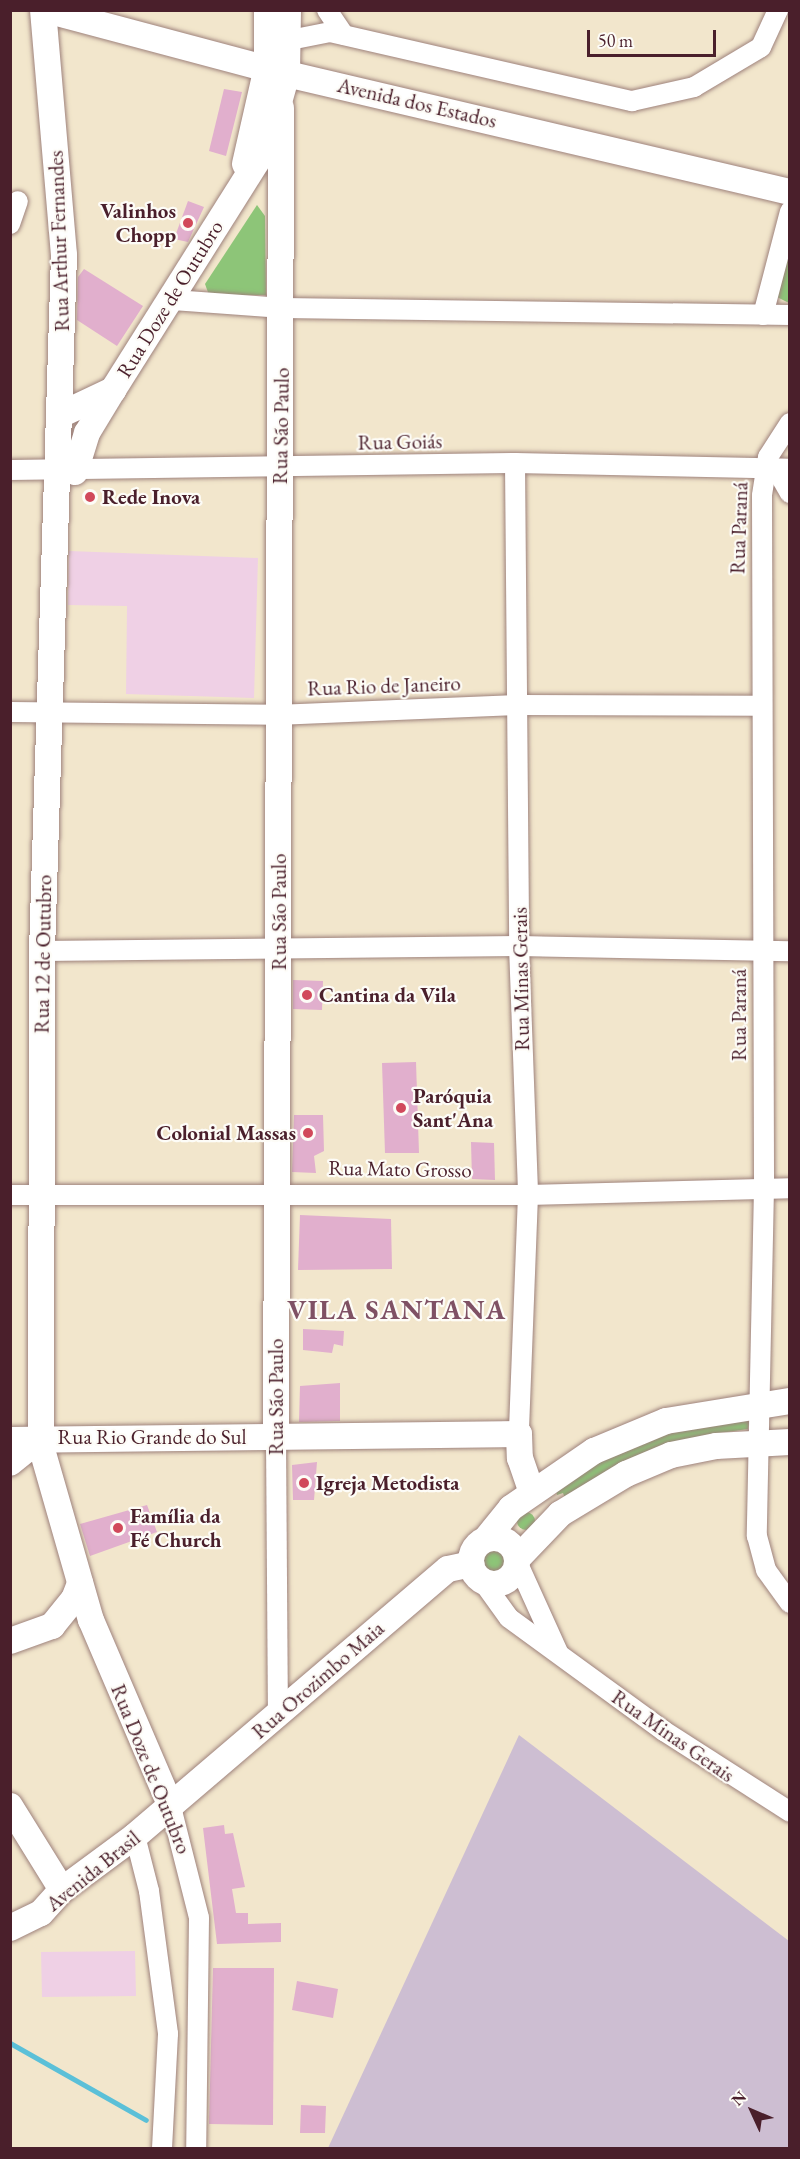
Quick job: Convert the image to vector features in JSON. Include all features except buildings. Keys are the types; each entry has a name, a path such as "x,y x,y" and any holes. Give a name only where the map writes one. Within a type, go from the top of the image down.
{"main road":[{"name":"Avenida dos Estados","path":"45,10 277,70 789,192"},
{"name":"Rua Arthur Fernandes","path":"45,10 64,255 60,415 68,472"},
{"name":"Rua Doze de Outubro","path":"60,415 113,390 173,300 267,145 281,108 267,10"},
{"name":"Rua Doze de Outubro","path":"239,188 277,70 290,40 288,10"},
{"name":"Rua São Paulo","path":"276,1437 275,1191 279,951 276,715 283,308 281,108"},
{"path":"68,472 87,433 113,390"},
{"name":"Rua 12 de Outubro","path":"42,1437 42,951 49,715 68,472"},
{"path":"789,1401 759,1404 666,1421 634,1433 571,1464 532,1492 474,1549 477,1573 505,1582 518,1561 560,1514 594,1489 671,1455 761,1442 789,1442"},
{"name":"Rua Rio Grande do Sul","path":"10,1463 42,1437 519,1434"},
{"name":"Rua Minas Gerais","path":"519,1434 520,1458 532,1492"},
{"name":"Rua Doze de Outubro","path":"42,1437 80,1583 171,1807"},
{"path":"10,1440 42,1437"},
{"path":"532,1492 560,1514"},
{"path":"486,1539 509,1543 518,1561"},
{"name":"Rua Orozimbo Maia","path":"171,1807 448,1569 477,1573"},
{"path":"10,1641 52,1626 74,1599 80,1583"},
{"path":"10,1806 62,1890"},
{"name":"Avenida Brasil","path":"10,1928 41,1913 62,1890 171,1807"}],"street":[{"path":"327,10 344,35"},
{"path":"290,40 330,32 632,101 694,87 761,47 778,10"},
{"path":"10,224 18,201"},
{"path":"763,315 789,211"},
{"path":"173,300 283,308 789,315"},
{"name":"Rua Paraná","path":"789,423 777,468 760,706 764,1188 759,1404 761,1442 757,1536 766,1570 789,1603"},
{"name":"Rua Goiás","path":"10,470 68,472 515,464 777,468"},
{"name":"Rua Minas Gerais","path":"515,464 519,705 519,946 528,1195 519,1434"},
{"path":"777,468 789,493"},
{"name":"Rua Rio de Janeiro","path":"10,712 49,715 276,715 519,705 760,706"},
{"path":"42,951 279,951 519,946 789,951"},
{"name":"Rua Mato Grosso","path":"10,1195 275,1191 528,1195 789,1188"},
{"name":"Rua São Paulo","path":"276,1437 278,1715"},
{"path":"518,1561 559,1655"},
{"name":"Rua Minas Gerais","path":"477,1573 509,1618 559,1655 789,1812"},
{"name":"Rua Doze de Outubro","path":"171,1807 199,1918 196,2148"},
{"name":"Rua Doze de Outubro","path":"135,1836 149,1891 168,2034 162,2148"}],"shaded area":[{"path":"69,551 258,558 254,698 126,694 127,606 68,605"},
{"path":"519,1735 789,1941 789,2148 328,2148"},
{"path":"135,1951 136,1996 42,1997 41,1952"}],"green space":[{"path":"257,205 265,216 266,295 209,295 205,284"},
{"path":"789,234 789,303 777,297"},
{"path":"750,1417 748,1429 706,1435 565,1498 563,1493 557,1495 555,1487 625,1447 671,1429"},
{"path":"522,1512 530,1512 535,1517 533,1528 522,1530 517,1525 517,1517"},
{"path":"495,1546 506,1551 511,1562 506,1573 495,1578 484,1573 479,1562 484,1551"}],"waterway":[{"path":"10,2043 146,2120"}],"place":[{"name":"Valinhos Chopp","path":"188,223"},
{"name":"Rede Inova","path":"90,497"},
{"name":"Cantina da Vila","path":"307,995"},
{"name":"Paróquia Sant'Ana","path":"401,1108"},
{"name":"Colonial Massas","path":"308,1133"},
{"name":"Igreja Metodista","path":"304,1483"},
{"name":"Família da Fé Church","path":"118,1528"}],"district":[{"name":"VILA SANTANA","path":"397,1310"}]}
